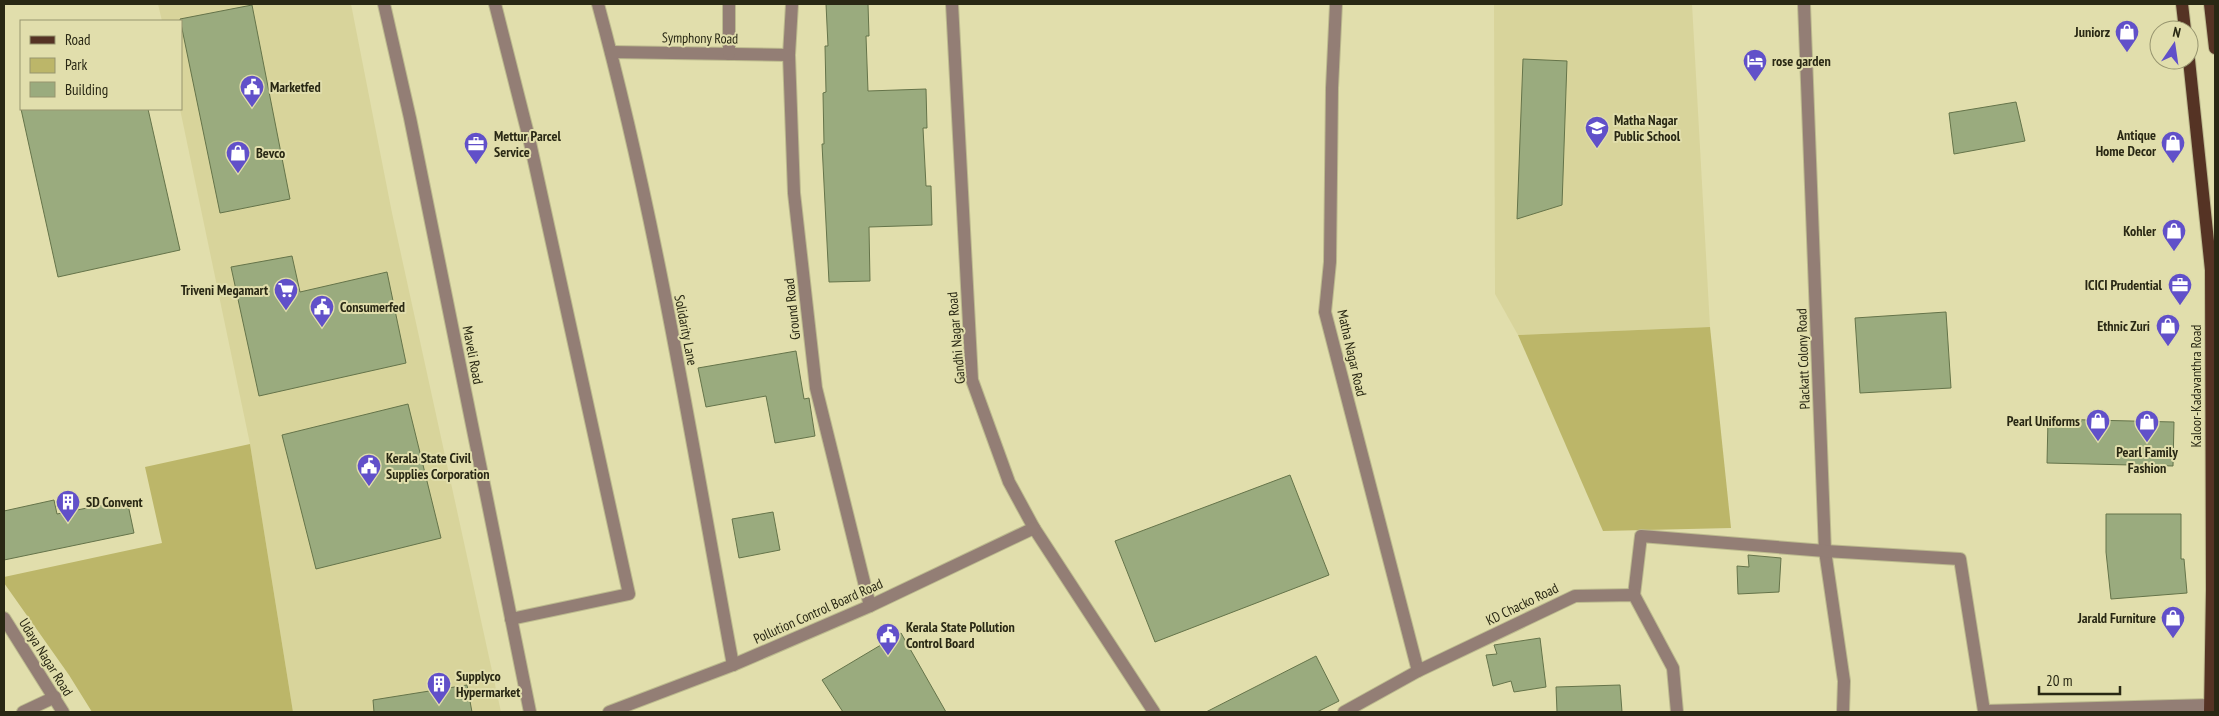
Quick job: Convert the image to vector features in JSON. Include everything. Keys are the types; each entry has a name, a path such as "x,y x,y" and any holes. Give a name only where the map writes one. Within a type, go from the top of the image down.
{"main road":[{"path":"2182,4 2184,20"},
{"path":"2210,4 2215,48"},
{"name":"Kaloor-Kadavanthra Road","path":"2190,70 2211,270 2212,589 2210,709"},
{"path":"2202,183 2215,182"}],"street":[{"name":"Maveli Road","path":"384,4 412,128 530,712"},
{"path":"495,4 529,138 629,594 511,619"},
{"name":"Solidarity Lane","path":"598,4 611,52 661,277 733,665"},
{"path":"729,4 729,54"},
{"name":"Ground Road","path":"792,4 789,55 794,193 816,388 870,606"},
{"name":"Gandhi Nagar Road","path":"952,4 972,380 1009,482 1034,528 1154,712"},
{"name":"Matha Nagar Road","path":"1336,4 1332,88 1330,262 1325,312 1418,671"},
{"name":"Plackatt Colony Road","path":"1804,4 1825,552 1844,682 1843,712"},
{"name":"Symphony Road","path":"611,52 789,55"},
{"name":"Pollution Control Board Road","path":"609,712 733,665 870,606 1034,528"},
{"path":"1677,712 1673,668 1634,594 1641,536 1825,552 1960,559 1984,711 2210,709"},
{"name":"KD Chacko Road","path":"1344,712 1418,671 1575,596 1634,594"},
{"name":"Udaya Nagar Road","path":"4,618 55,696 63,712"},
{"path":"24,712 55,696"}],"shaded area":[{"path":"158,4 351,4 392,213 501,712 293,712 250,444 180,110 182,110 182,20 162,20"},
{"name":"Matha Nagar Public School","path":"1494,4 1692,4 1710,327 1518,335 1495,294"}],"green space":[{"path":"1710,327 1731,528 1603,531 1518,335"},
{"path":"250,444 293,712 92,712 69,675 4,583 4,577 162,543 145,467"}],"building":[{"path":"826,4 868,4 869,36 866,36 868,91 926,89 927,128 923,128 926,186 931,186 932,225 869,227 870,281 829,282 822,144 824,144 823,93 826,92 825,46 828,46"},
{"name":"Marketfed","path":"252,5 290,199 220,213 182,29 182,20 180,19"},
{"path":"1523,59 1567,61 1562,205 1517,219"},
{"path":"2016,102 2025,141 1954,154 1949,113"},
{"path":"21,110 148,110 180,250 58,277"},
{"name":"Consumerfed","path":"292,256 300,292 387,272 406,363 259,396 231,267"},
{"path":"1946,312 1951,388 1860,393 1855,318"},
{"path":"796,351 804,399 809,398 815,436 775,443 766,396 706,407 698,368"},
{"name":"Kerala State Civil Supplies Corporation","path":"408,404 441,538 316,569 282,435"},
{"path":"2048,419 2174,422 2173,466 2047,463"},
{"path":"1290,475 1329,575 1155,642 1115,541"},
{"name":"SD Convent","path":"54,500 57,514 127,500 134,533 4,560 4,511"},
{"path":"773,512 780,550 739,558 732,519"},
{"path":"2106,514 2181,514 2181,559 2184,559 2187,593 2111,599 2106,552"},
{"path":"1748,555 1781,558 1779,592 1738,594 1737,566 1749,567"},
{"name":"Kerala State Pollution Control Board","path":"901,633 946,712 843,712 822,680"},
{"path":"1540,638 1546,687 1514,692 1511,681 1493,686 1486,655 1497,654 1494,645"},
{"path":"1316,656 1339,701 1317,712 1206,712"},
{"name":"Supplyco Hypermarket","path":"467,685 472,712 374,712 373,700"},
{"path":"1620,685 1622,712 1557,712 1556,687"}],"place":[{"name":"Juniorz","path":"2127,53"},
{"name":"rose garden","path":"1755,82"},
{"name":"Marketfed","path":"252,108"},
{"name":"Matha Nagar Public School","path":"1597,149"},
{"name":"Antique Home Decor","path":"2173,164"},
{"name":"Mettur Parcel Service","path":"476,165"},
{"name":"Bevco","path":"238,174"},
{"name":"Kohler","path":"2174,252"},
{"name":"ICICI Prudential","path":"2180,306"},
{"name":"Triveni Megamart","path":"286,311"},
{"name":"Consumerfed","path":"322,328"},
{"name":"Ethnic Zuri","path":"2168,347"},
{"name":"Pearl Uniforms","path":"2098,442"},
{"name":"Pearl Family Fashion","path":"2147,443"},
{"name":"Kerala State Civil Supplies Corporation","path":"369,487"},
{"name":"SD Convent","path":"68,523"},
{"name":"Jarald Furniture","path":"2173,639"},
{"name":"Kerala State Pollution Control Board","path":"888,656"},
{"name":"Supplyco Hypermarket","path":"439,705"}]}
